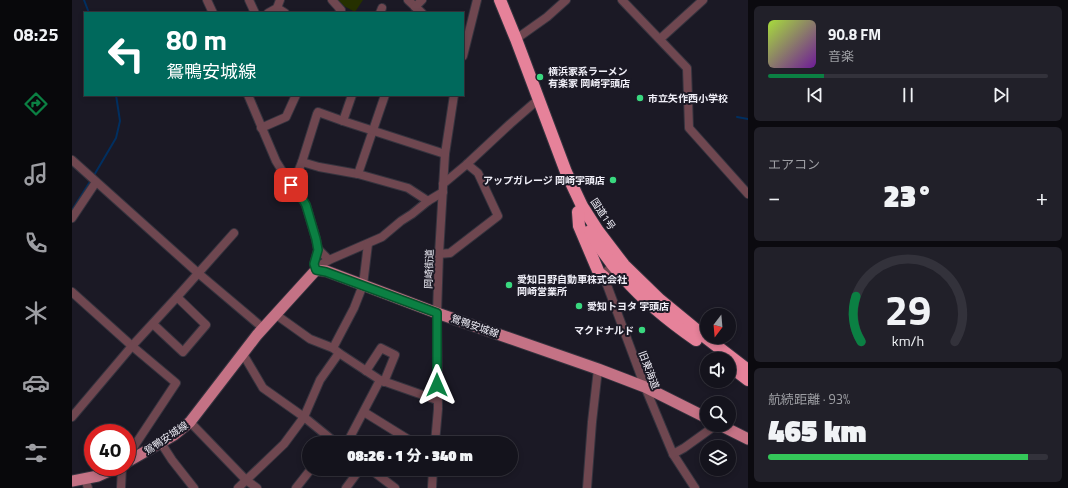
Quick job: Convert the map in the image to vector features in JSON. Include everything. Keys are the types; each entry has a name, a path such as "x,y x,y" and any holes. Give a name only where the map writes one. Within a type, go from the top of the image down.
{"highway":[{"name":"国道1号","path":"491,0 510,43 562,177 578,212 593,236 616,262 699,332 748,370"},
{"name":"国道1号","path":"500,0 566,172 582,206 634,289 670,321 712,352"},
{"path":"578,212 579,226 599,273 604,277"},
{"path":"736,371 748,380"}],"main road":[{"name":"鴛鴨安城線","path":"136,457 161,443 190,422 256,335 316,270 326,272 437,313 598,369 645,387 700,414"},
{"path":"734,432 748,439"},
{"path":"72,480 86,483 98,476"}],"street":[{"path":"207,0 213,12"},
{"path":"249,0 255,12"},
{"path":"270,12 277,8 280,0"},
{"path":"332,0 341,10 340,12"},
{"path":"408,0 418,11 422,0"},
{"path":"464,48 467,23 477,0"},
{"path":"516,39 547,17 566,0"},
{"path":"660,39 703,0"},
{"path":"627,2 687,68 689,128 748,194"},
{"path":"277,8 283,12"},
{"path":"248,96 276,161 292,187 300,195 306,205 318,250 314,264 316,270"},
{"path":"261,128 286,117 296,96"},
{"path":"343,121 352,96"},
{"path":"358,174 385,96"},
{"name":"岡崎街道","path":"436,436 438,409 437,313 439,254 445,154 454,96"},
{"path":"316,270 319,266 329,260 382,237 443,188 533,104"},
{"path":"292,187 302,162 318,112 445,154"},
{"path":"72,160 198,273 263,328"},
{"path":"302,162 319,167 358,174 408,188 428,201"},
{"path":"439,254 450,253 498,216 478,173 467,164"},
{"path":"72,218 94,180"},
{"path":"72,417 132,346 234,233"},
{"path":"238,488 284,444 304,417 320,380 336,351 363,285 368,244"},
{"path":"318,250 329,260"},
{"path":"604,277 607,271 616,262"},
{"name":"旧東海道","path":"604,277 645,387 673,454 695,488"},
{"path":"72,292 176,383 136,444"},
{"path":"153,324 183,352 206,325 177,297"},
{"path":"275,314 310,339 336,351 382,381 437,400"},
{"path":"351,436 395,355 381,348 366,371"},
{"path":"242,354 263,388 304,417 326,436"},
{"path":"587,488 598,369"},
{"path":"364,412 403,436"},
{"path":"190,422 246,480 257,488"},
{"path":"673,454 706,432"},
{"path":"161,443 194,488"},
{"path":"121,488 122,476"},
{"path":"296,488 305,476"},
{"path":"346,488 355,476"},
{"path":"379,476 395,488"},
{"path":"432,488 433,476"}],"green space":[{"path":"338,0 363,0 355,12 344,6"}],"waterway":[{"path":"84,0 89,12"},
{"path":"93,177 116,138 120,121 116,96"},
{"path":"737,117 748,119"},
{"path":"72,210 91,180"}],"place":[{"name":"横浜家系ラーメン 有楽家 岡崎宇頭店","path":"540,77"},
{"name":"市立矢作西小学校","path":"640,98"},
{"name":"アップガレージ 岡崎宇頭店","path":"613,180"},
{"name":"愛知日野自動車株式会社 岡崎営業所","path":"509,285"},
{"name":"愛知トヨタ 宇頭店","path":"579,306"},
{"name":"マクドナルド","path":"642,330"}],"route":[{"path":"291,185 306,205 316,239 318,250 314,264 316,270 363,285 437,313 437,385"}]}
